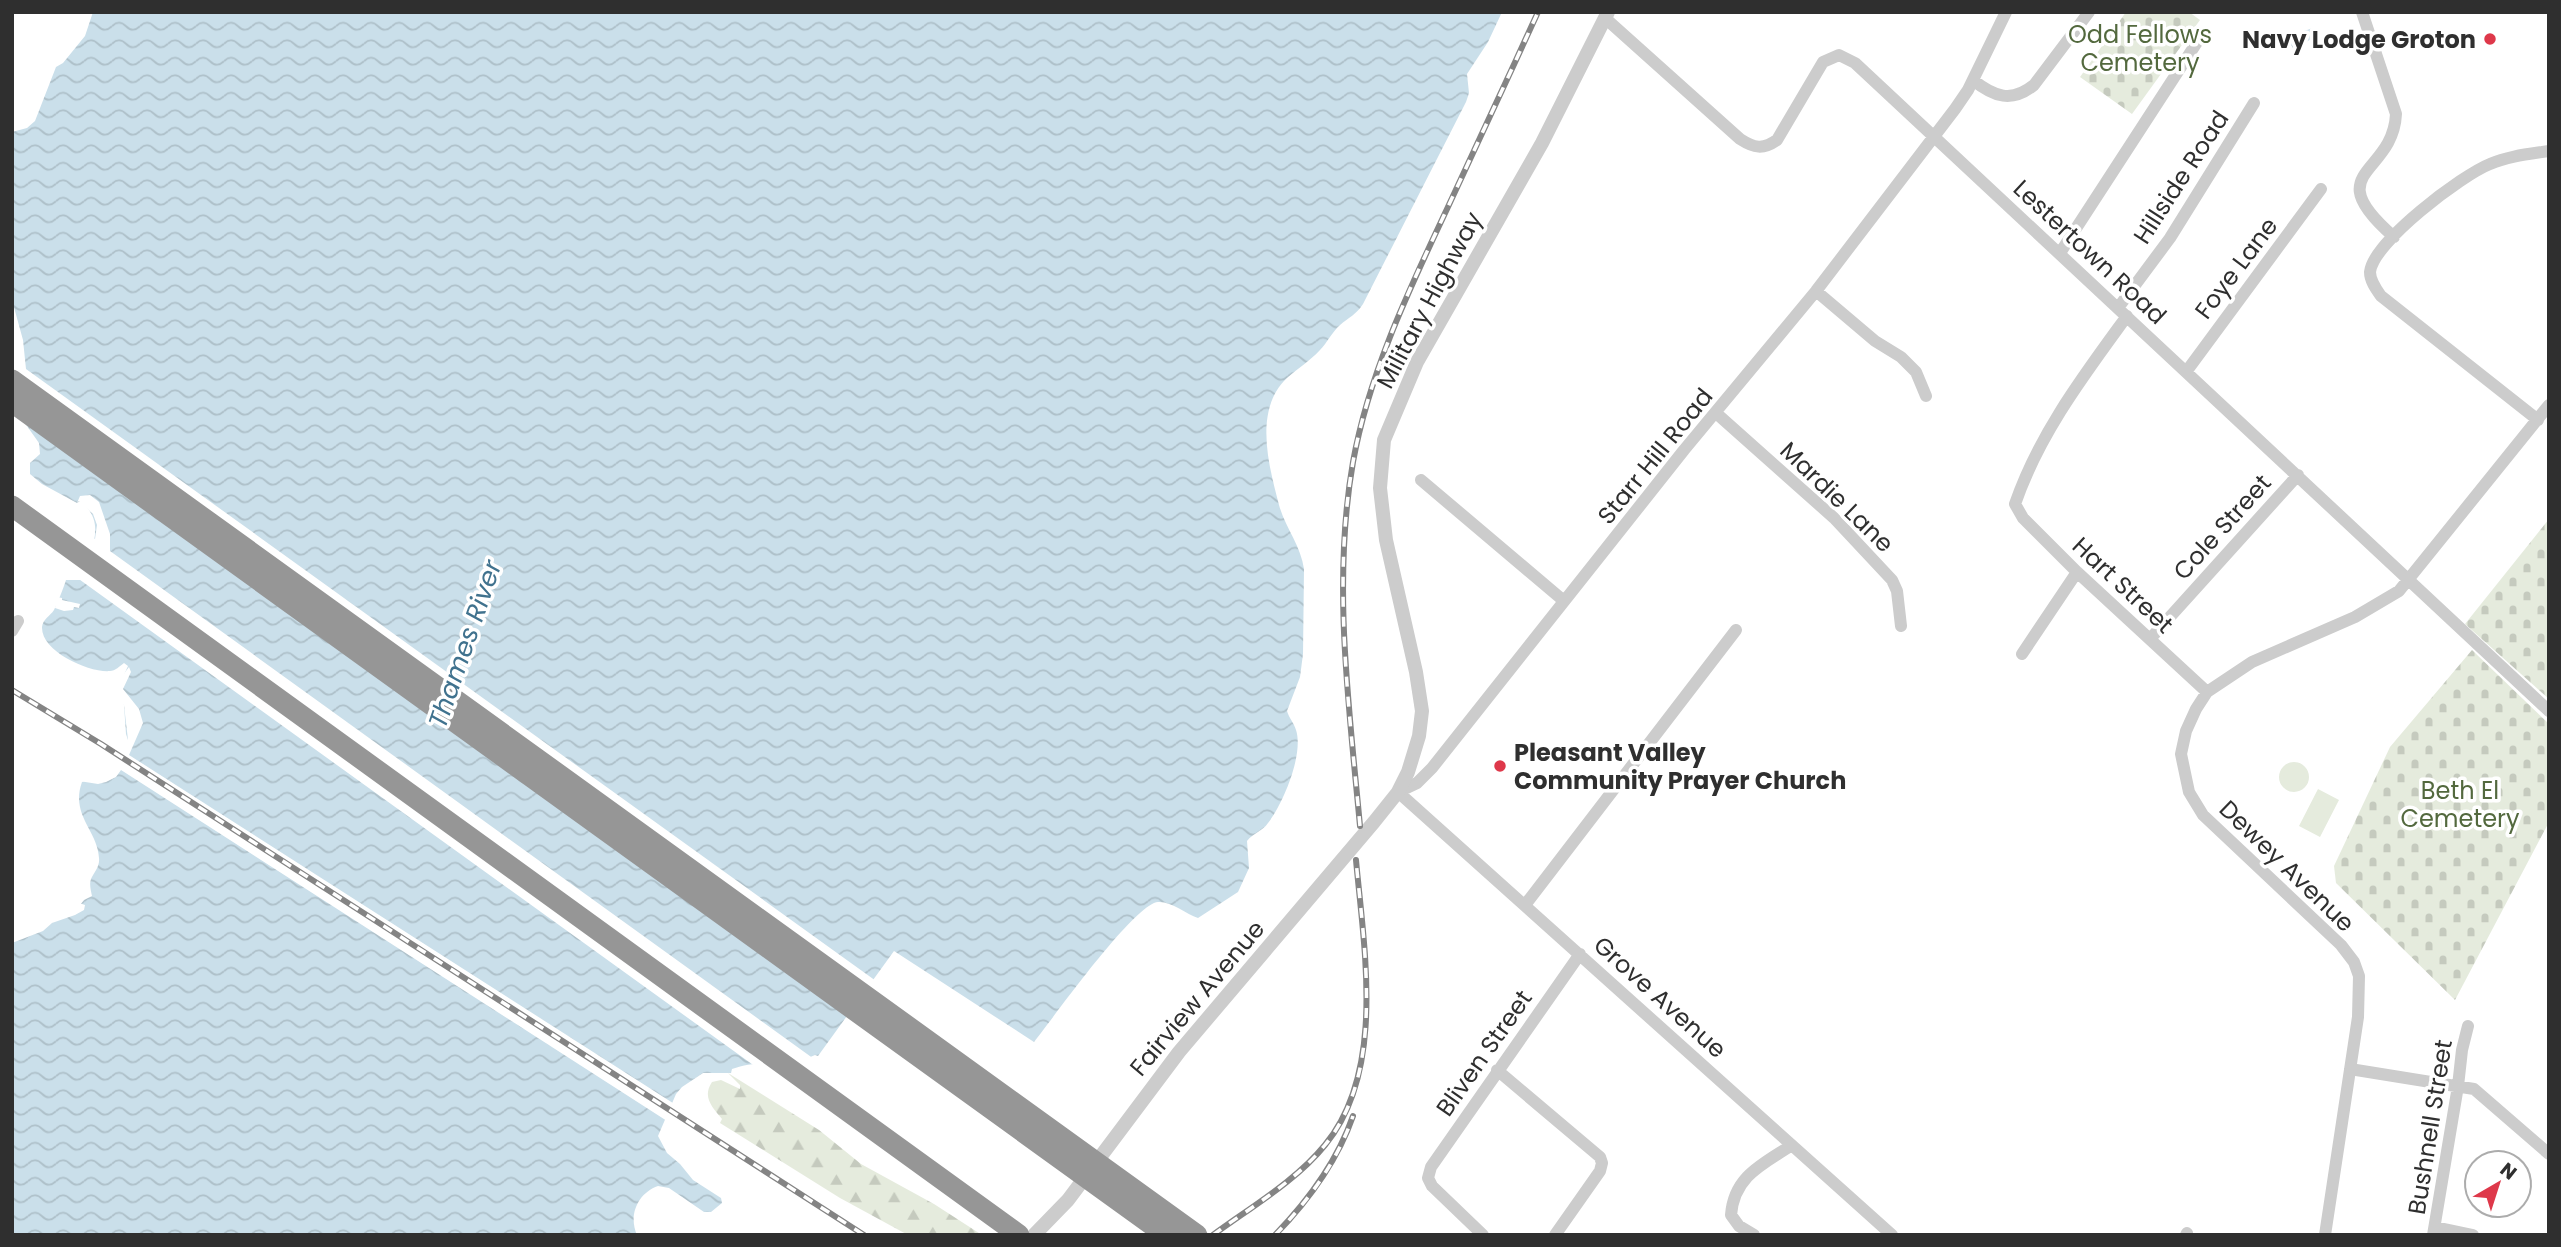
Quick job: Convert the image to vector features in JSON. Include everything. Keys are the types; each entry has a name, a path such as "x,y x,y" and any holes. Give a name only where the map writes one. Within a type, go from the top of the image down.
{"highway":[{"path":"12,380 1196,1235"},
{"path":"12,402 1166,1235"},
{"path":"12,506 1019,1235"}],"street":[{"name":"Starr Hill Road","path":"1398,792 1417,783 1433,768 1564,601 1816,291 1955,109 1973,80 2006,12"},
{"path":"1973,80 1997,95 2014,96 2025,92 2034,85 2089,12"},
{"path":"2361,12 2396,114 2396,130 2388,145 2367,169 2360,186 2362,203 2371,217 2394,237"},
{"name":"Lestertown Road","path":"1607,15 1740,139 1750,146 1760,148 1777,139 1823,62 1839,55 1855,63 2549,711"},
{"name":"Military Highway","path":"1398,792 1416,748 1422,712 1416,672 1386,540 1380,488 1384,440 1417,362 1542,143 1607,15"},
{"path":"2060,253 2203,33"},
{"name":"Hillside Road","path":"2015,504 2040,444 2254,103"},
{"path":"2538,420 2381,296 2372,283 2370,272 2373,262 2394,237 2424,206 2454,183 2490,164 2525,154 2549,152"},
{"name":"Foye Lane","path":"2186,372 2321,189"},
{"path":"1816,291 1916,372 1926,396"},
{"name":"Dewey Avenue","path":"2325,1235 2358,1017 2359,976 2354,962 2341,945 2203,815 2189,792 2181,754 2186,730 2207,692 2252,662 2279,648 2356,617 2399,591 2549,405"},
{"name":"Mardie Lane","path":"1716,413 1834,518 1892,580 1897,591 1901,626"},
{"name":"Cole Street","path":"2150,639 2298,475"},
{"path":"1421,480 1564,601"},
{"name":"Hart Street","path":"2015,504 2023,518 2077,572 2207,692"},
{"path":"2022,654 2077,572"},
{"path":"1525,905 1736,630"},
{"name":"Fairview Avenue","path":"1034,1235 1068,1200 1179,1052 1398,792"},
{"name":"Grove Avenue","path":"1398,792 1892,1235"},
{"name":"Bliven Street","path":"1483,1235 1432,1186 1428,1178 1431,1167 1580,954"},
{"name":"Bushnell Street","path":"2434,1231 2468,1026"},
{"path":"2350,1069 2474,1089 2549,1154"},
{"path":"1497,1070 1600,1157 1600,1171 1555,1235"},
{"path":"1754,1235 1739,1226 1731,1215 1732,1200 1740,1183 1751,1172 1793,1145"},
{"path":"2434,1231 2473,1235"}],"green space":[{"name":"Odd Fellows Cemetery","path":"2126,12 2189,12 2200,20 2132,114 2080,77"},
{"path":"2549,519 2549,699 2465,624"},
{"name":"Beth El Cemetery","path":"2472,650 2549,724 2549,822 2455,1000 2336,883 2334,866 2390,747"},
{"path":"2294,762 2304,767 2309,777 2304,787 2294,792 2284,787 2279,777 2284,767"},
{"path":"2318,789 2339,800 2320,837 2299,826"},
{"path":"728,1073 819,1130 861,1164 934,1204 982,1235 908,1235 840,1198 720,1123 722,1119 709,1102 708,1092 712,1082 721,1080 740,1089 740,1085"}],"water":[{"name":"Thames River","path":"90,12 1502,12 1488,42 1467,74 1469,93 1466,102 1363,304 1337,328 1316,354 1287,378 1276,391 1270,406 1266,439 1271,473 1279,505 1300,552 1304,569 1303,654 1300,677 1287,711 1298,740 1295,765 1286,792 1266,826 1247,841 1249,868 1238,892 1198,918 1163,902 1147,908 1113,941 1034,1042 894,951 818,1056 793,1062 742,1066 732,1069 731,1073 703,1073 682,1087 676,1094 658,1136 667,1153 693,1180 721,1198 722,1203 711,1212 704,1212 669,1188 658,1186 640,1199 634,1213 637,1235 12,1235 12,938 77,909 84,900 92,896 90,881 98,867 99,858 79,804 79,794 82,782 108,773 129,743 124,705 118,688 128,666 124,663 116,669 101,671 79,665 49,645 44,636 43,624 54,610 66,580 80,580 95,537 95,527 88,509 80,501 77,503 42,484 30,474 30,463 40,454 39,443 22,419 12,332 12,130 27,125 48,76 75,41"},
{"path":"2313,28 2316,37 2293,48 2286,37"}],"pier":[{"path":"86,12 93,12 85,36 63,63 56,67 35,121 27,128 12,132 12,127 28,119 50,66 72,39"},
{"path":"12,300 23,340 26,369 876,981 850,1018 12,406"},
{"path":"90,495 99,502 110,534 110,551 814,1059 785,1068 756,1067 76,577 91,537 95,539 97,525 93,514 79,501 77,503 80,496"},
{"path":"57,597 80,604 79,608 64,611 55,608"},
{"path":"129,667 131,672 123,689 139,709 143,723 129,755 676,1105 667,1121 121,770 116,777 106,782 98,784 79,781 105,771 128,740 124,705 115,689"},
{"path":"79,903 85,905 84,910 12,943 12,934 41,922 58,910"}],"railway":[{"path":"1360,826 1347,690 1343,598 1347,507 1360,429 1380,364 1405,301 1538,12"},
{"path":"12,690 101,744 864,1235"},
{"path":"1213,1235 1272,1193 1313,1158 1325,1145 1344,1115 1357,1082 1364,1046 1366,970 1356,860"},
{"path":"1275,1235 1321,1180 1339,1149 1353,1116"}],"place":[{"name":"Navy Lodge Groton","path":"2490,39"},
{"name":"Pleasant Valley Community Prayer Church","path":"1500,766"}]}
